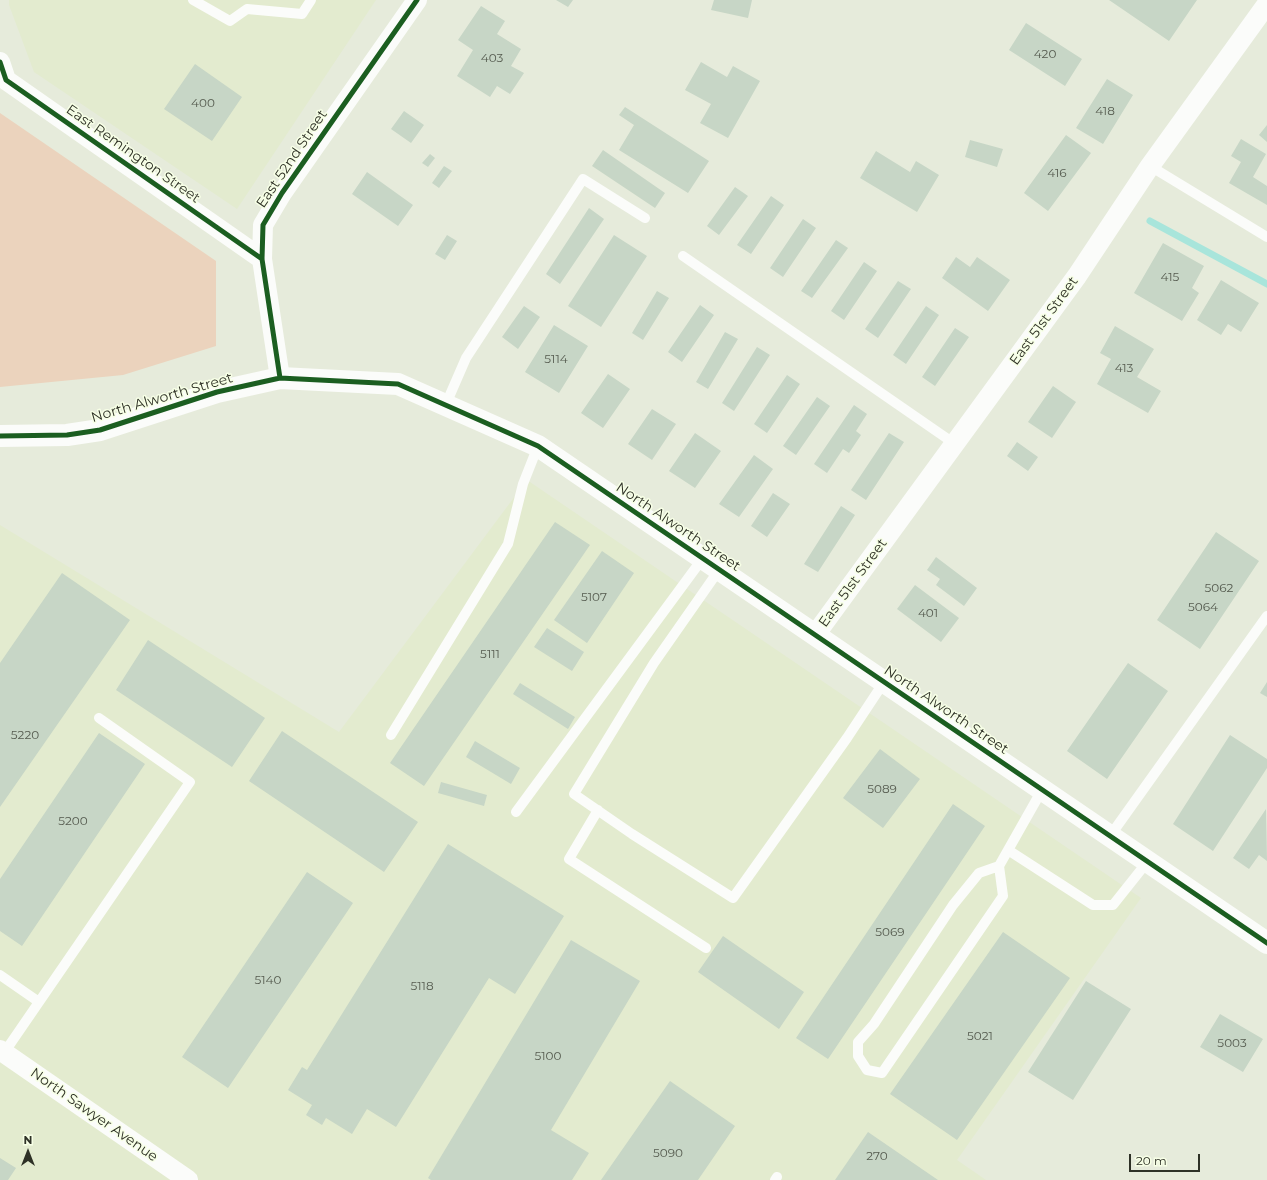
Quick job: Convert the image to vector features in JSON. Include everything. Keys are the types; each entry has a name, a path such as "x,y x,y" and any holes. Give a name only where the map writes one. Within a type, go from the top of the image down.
{"street":[{"name":"East 52nd Street","path":"280,378 262,259 263,225 278,199 417,0"},
{"name":"East 51st Street","path":"815,635 1077,276 1150,166 1267,4"},
{"name":"East Remington Street","path":"0,62 6,80 262,259"},
{"name":"North Alworth Street","path":"0,436 68,435 100,430 217,392 280,378 398,384 538,446 1267,943"},
{"name":"North Sawyer Avenue","path":"2,1051 188,1180"}],"lane":[{"path":"193,0 230,21 247,10 302,14 311,0"},
{"path":"1150,166 1267,237"},
{"path":"446,404 466,358 583,179 645,218"},
{"path":"683,256 955,444"},
{"path":"391,735 508,544 523,484 538,446"},
{"path":"711,564 654,664 574,794 733,898 847,738 884,682"},
{"path":"516,812 711,564"},
{"path":"1110,836 1267,616"},
{"path":"2,1051 39,1002 190,782 99,718"},
{"path":"999,866 979,873 953,905 874,1024 858,1042 858,1056 867,1070 882,1073 1003,896 999,866 1042,790"},
{"path":"598,810 569,859 706,948"},
{"path":"1008,850 1094,905 1113,905 1148,861"},
{"path":"0,975 39,1002"}],"shaded area":[{"path":"9,0 376,0 237,209 34,72 9,5"},
{"path":"0,113 216,261 216,346 123,375 0,387"},
{"path":"527,480 1141,898 957,1160 986,1180 0,1180 0,525 339,732"}],"building":[{"path":"556,0 573,0 568,7"},
{"path":"714,0 752,0 748,18 711,10"},
{"path":"1109,0 1197,0 1169,41"},
{"path":"481,6 505,21 497,34 521,49 511,66 524,73 510,94 497,86 490,97 457,76 473,50 458,40"},
{"path":"1026,23 1082,59 1065,86 1009,50"},
{"path":"701,62 727,77 733,66 760,81 728,138 700,123 711,104 685,90"},
{"path":"195,64 242,97 212,141 164,109"},
{"path":"1107,79 1133,95 1103,144 1076,128"},
{"path":"625,107 709,161 688,193 619,150 634,125 619,115"},
{"path":"404,111 424,125 411,143 391,129"},
{"path":"1267,125 1267,142 1259,135"},
{"path":"1066,135 1091,153 1048,211 1024,193"},
{"path":"1241,139 1266,154 1253,177 1267,186 1267,205 1229,183 1241,162 1231,156"},
{"path":"970,140 1003,149 997,167 965,157"},
{"path":"603,150 665,193 655,208 592,166"},
{"path":"876,151 910,172 916,161 939,175 917,212 860,178"},
{"path":"430,154 435,158 428,167 422,163"},
{"path":"444,166 452,171 439,188 432,183"},
{"path":"367,172 413,205 398,226 352,194"},
{"path":"735,187 748,196 719,235 707,226"},
{"path":"771,196 784,205 751,254 737,245"},
{"path":"589,208 604,219 560,284 546,274"},
{"path":"803,219 816,228 783,277 770,268"},
{"path":"447,235 457,241 445,260 435,254"},
{"path":"614,235 647,256 601,327 568,306"},
{"path":"836,240 848,248 812,298 801,291"},
{"path":"1163,243 1204,266 1192,288 1199,293 1182,321 1134,293"},
{"path":"956,257 970,267 977,257 1010,280 988,311 942,278"},
{"path":"864,262 877,271 844,320 831,311"},
{"path":"1221,280 1259,303 1241,332 1228,324 1221,335 1197,320"},
{"path":"898,281 911,289 878,338 865,329"},
{"path":"657,291 669,298 643,340 632,333"},
{"path":"700,305 714,315 682,362 668,352"},
{"path":"524,306 540,317 518,349 502,337"},
{"path":"926,306 939,315 906,364 893,355"},
{"path":"554,325 588,346 559,393 525,372"},
{"path":"1115,326 1154,349 1137,377 1161,391 1148,413 1097,384 1111,359 1100,353"},
{"path":"955,328 969,337 935,386 922,377"},
{"path":"725,332 738,339 708,389 696,382"},
{"path":"757,347 770,355 734,411 722,403"},
{"path":"608,374 630,389 603,428 581,413"},
{"path":"787,375 800,384 767,433 754,424"},
{"path":"1053,386 1076,402 1052,438 1028,422"},
{"path":"817,397 830,406 796,455 783,446"},
{"path":"854,405 867,414 856,431 861,435 849,453 843,449 827,473 814,464"},
{"path":"652,409 676,424 652,460 628,444"},
{"path":"695,433 721,451 695,488 669,471"},
{"path":"889,433 904,442 866,500 851,490"},
{"path":"1017,442 1038,457 1028,471 1007,456"},
{"path":"754,455 773,469 739,517 719,504"},
{"path":"773,493 790,504 767,537 751,526"},
{"path":"841,506 855,515 818,572 804,564"},
{"path":"555,522 590,545 424,786 390,763"},
{"path":"1216,532 1259,561 1200,649 1157,620"},
{"path":"602,551 634,573 587,643 554,620"},
{"path":"936,557 977,588 964,606 936,585 940,579 927,570"},
{"path":"62,573 130,620 0,807 0,663"},
{"path":"915,585 959,618 941,642 897,609"},
{"path":"547,628 584,652 572,671 534,647"},
{"path":"148,640 265,718 232,767 116,690"},
{"path":"1128,663 1168,691 1107,779 1067,751"},
{"path":"1267,682 1267,697 1260,693"},
{"path":"520,683 575,717 568,729 513,694"},
{"path":"282,731 418,822 384,872 249,781"},
{"path":"99,733 145,764 22,946 0,931 0,879"},
{"path":"1230,735 1267,759 1267,768 1213,851 1173,824"},
{"path":"475,741 520,768 511,784 466,757"},
{"path":"880,749 920,779 883,828 843,798"},
{"path":"441,782 487,795 484,806 438,793"},
{"path":"953,804 985,826 828,1059 796,1038"},
{"path":"1266,809 1267,861 1259,855 1249,869 1233,858"},
{"path":"448,844 564,916 515,994 489,978 396,1127 367,1109 352,1134 326,1118 322,1125 306,1115 312,1105 288,1090 302,1067 307,1070"},
{"path":"307,872 353,903 228,1088 182,1057"},
{"path":"1003,932 1070,978 957,1140 890,1094"},
{"path":"723,936 804,992 779,1029 698,972"},
{"path":"571,940 640,981 551,1130 589,1153 572,1180 431,1180 428,1178"},
{"path":"1086,981 1131,1009 1073,1100 1028,1072"},
{"path":"1220,1014 1263,1039 1243,1072 1200,1047"},
{"path":"670,1081 735,1126 698,1180 601,1180"},
{"path":"868,1132 938,1180 835,1180"},
{"path":"0,1158 16,1168 8,1180 0,1180"}],"waterway":[{"path":"1150,221 1267,284"}],"cycle path":[{"path":"280,378 262,259 263,225 282,193 417,0"},
{"path":"0,62 6,80 262,259"},
{"path":"0,436 67,435 100,430 217,392 280,378 398,384 538,446 1267,943"}]}
